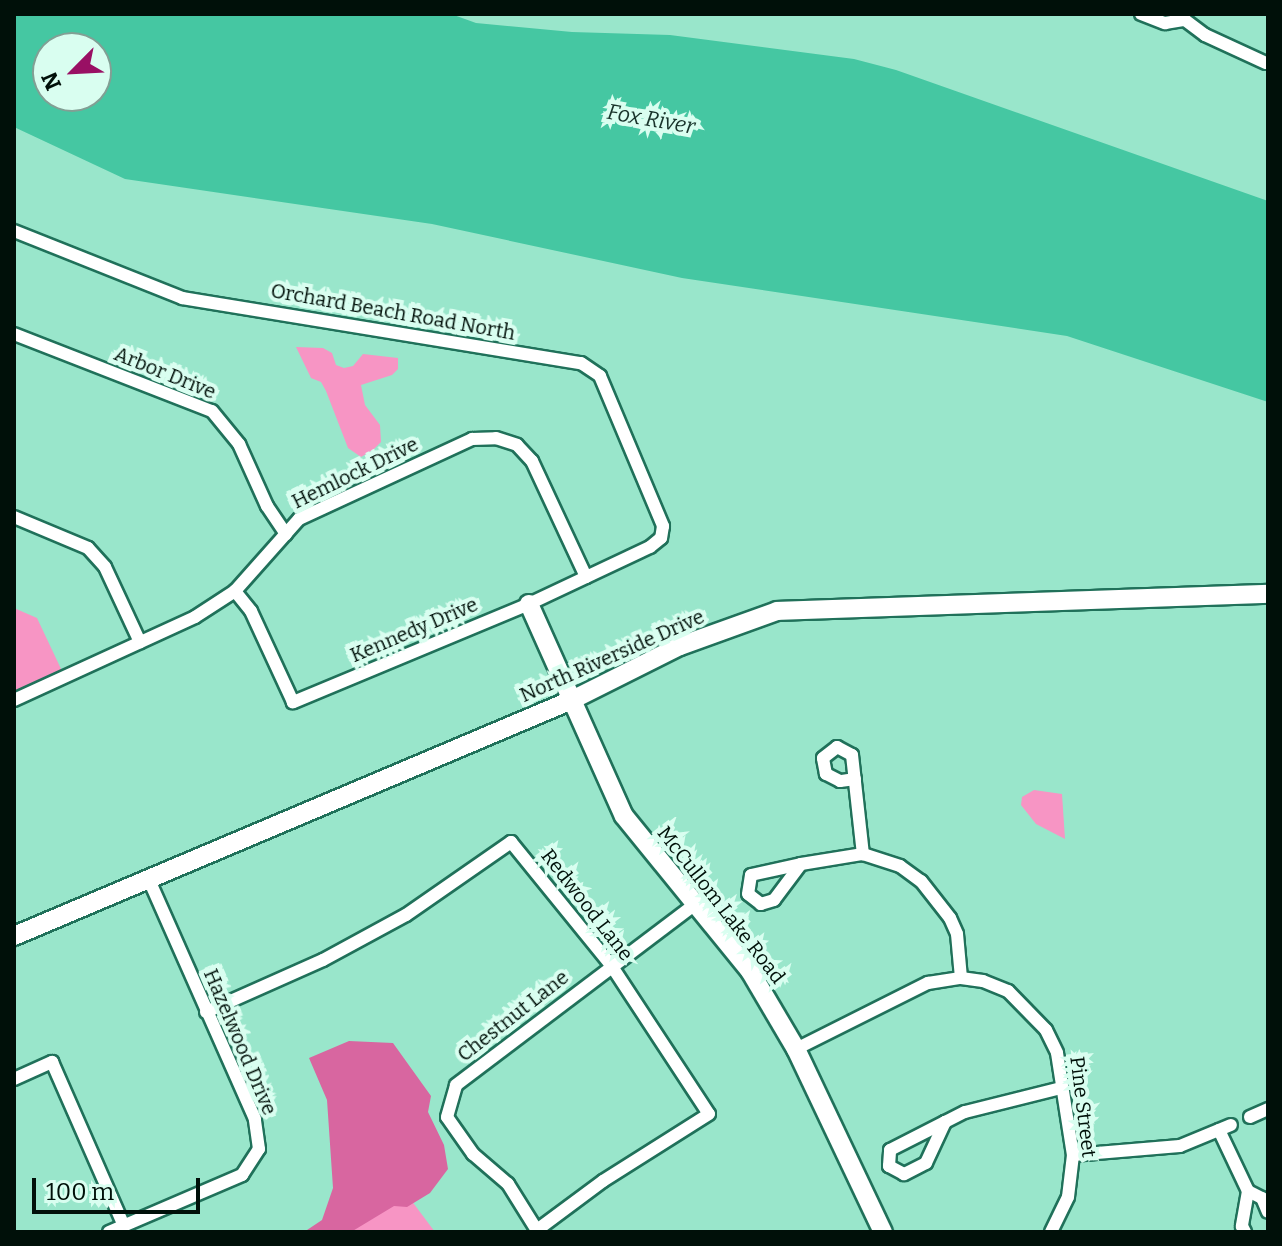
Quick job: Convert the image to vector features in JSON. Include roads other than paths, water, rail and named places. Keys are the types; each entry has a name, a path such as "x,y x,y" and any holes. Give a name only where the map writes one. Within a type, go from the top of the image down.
{"street":[{"path":"1141,14 1165,23 1184,17 1205,35 1266,63"},
{"name":"Orchard Beach Road North","path":"14,231 182,298 581,363 600,376 660,512 661,538"},
{"name":"Arbor Drive","path":"14,334 212,411 239,444 267,506 286,534"},
{"name":"Hemlock Drive","path":"14,700 195,617 235,591 299,519 472,439 496,438 517,445 532,461 586,577"},
{"path":"14,517 88,548 105,567 140,642"},
{"name":"Kennedy Drive","path":"235,591 251,611 293,702 529,604 650,547 661,538"},
{"name":"North Riverside Drive","path":"14,936 572,700 680,646 777,611 1268,594"},
{"name":"McCullom Lake Road","path":"529,604 624,816 750,971 796,1049 883,1232"},
{"path":"855,779 863,854"},
{"name":"Redwood Lane","path":"206,1012 323,960 406,915 511,842 611,965 709,1114 603,1181 537,1231"},
{"path":"801,864 863,854 900,866 921,881 957,934 961,978"},
{"name":"Hazelwood Drive","path":"109,1232 242,1175 259,1149 255,1119 148,878"},
{"name":"Chestnut Lane","path":"537,1231 508,1184 473,1154 447,1117 456,1085 694,905"},
{"name":"Pine Street","path":"796,1049 928,983 961,978 983,981 1008,991 1046,1030 1057,1053 1073,1155 1068,1197 1051,1232"},
{"path":"14,1079 52,1062 124,1226"},
{"path":"945,1122 926,1163 904,1174 889,1166 890,1150 945,1122 965,1112 1061,1088"},
{"path":"1250,1117 1268,1109"},
{"path":"1073,1155 1180,1146 1225,1127 1248,1191 1242,1226 1245,1232"},
{"path":"1248,1191 1262,1198 1268,1212"}],"water":[{"name":"Fox River","path":"14,14 451,14 476,23 572,32 670,35 854,59 896,70 1268,201 1268,402 1067,336 682,278 432,224 125,179 14,127"}]}
